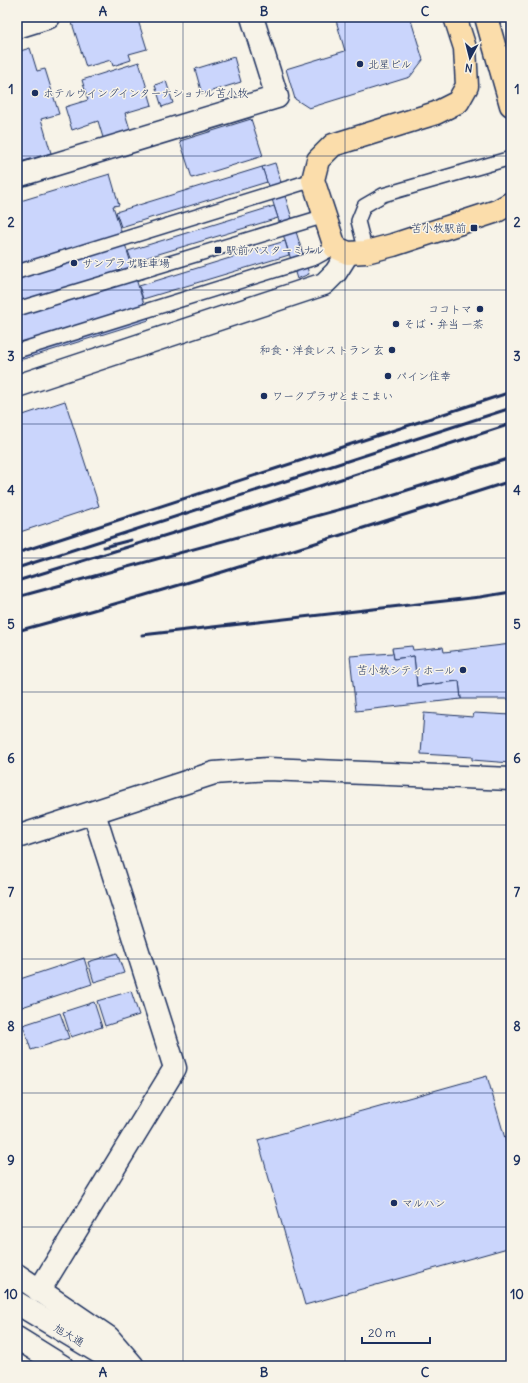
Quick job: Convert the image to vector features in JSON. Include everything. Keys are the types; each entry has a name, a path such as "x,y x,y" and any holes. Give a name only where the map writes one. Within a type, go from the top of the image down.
{"main road":[{"path":"455,17 465,48 467,86 458,102 436,113 333,145 318,160 313,180 325,216 350,250 393,245 497,211 511,202"},
{"path":"486,17 510,95"}],"street":[{"path":"17,27 49,17"},
{"path":"17,176 277,97 252,17"},
{"path":"17,386 324,284 336,272 350,250"},
{"path":"17,838 214,773 268,769 511,778"},
{"path":"39,1291 175,1068 94,813"},
{"path":"17,1275 108,1337 133,1366"},
{"name":"旭大通","path":"17,1303 122,1366"},
{"path":"17,1338 62,1366"}],"lane":[{"path":"17,351 315,258 350,250 364,206 383,195 511,158"},
{"path":"17,272 313,180"},
{"path":"17,309 325,216"}],"building":[{"path":"91,17 137,17 147,49 129,54 131,60 113,66 111,60 86,67 72,23"},
{"name":"北星ビル","path":"335,17 410,17 423,60 410,77 309,108 295,99 286,69 345,51"},
{"name":"ホテルウイングインターナショナル苫小牧","path":"30,48 37,71 45,69 59,114 41,119 51,153 17,163 17,52"},
{"path":"234,57 241,82 202,94 195,69"},
{"path":"139,62 152,105 125,113 131,133 104,141 98,121 72,130 65,107 88,100 82,80"},
{"path":"166,81 173,103 162,107 155,85"},
{"path":"251,119 263,156 192,178 180,141"},
{"path":"275,163 309,274 297,279 262,167"},
{"path":"262,167 267,182 121,227 116,212"},
{"name":"サンプラザ駐車場","path":"110,174 119,205 113,206 149,320 17,361 17,202"},
{"path":"274,206 278,218 132,262 128,251"},
{"path":"285,241 289,255 143,299 139,286"},
{"path":"65,401 99,506 17,533 17,417"},
{"name":"苫小牧シティホール","path":"511,644 511,699 461,699 459,681 417,686 414,656 394,659 392,648 412,646 413,650 443,647 444,652"},
{"path":"393,653 394,659 414,656 417,686 459,681 461,699 356,711 350,656"},
{"path":"424,713 473,717 474,713 511,715 511,763 472,760 472,757 421,754"},
{"path":"117,953 124,973 94,982 88,962"},
{"path":"84,958 92,984 19,1008 17,1000 17,980"},
{"path":"131,991 139,1015 105,1026 97,1001"},
{"path":"94,1002 102,1027 71,1037 63,1012"},
{"path":"60,1013 69,1038 31,1050 23,1025"},
{"name":"マルハン","path":"487,1076 511,1159 511,1247 305,1305 258,1140"}],"railway":[{"path":"17,553 511,392"},
{"path":"17,568 511,408"},
{"path":"17,581 196,526 511,424"},
{"path":"17,597 382,498 511,458"},
{"path":"17,631 203,578 511,481"},
{"path":"104,547 131,540"},
{"path":"142,635 480,597 511,592"}],"place":[{"name":"北星ビル","path":"360,64"},
{"name":"ホテルウイングインターナショナル苫小牧","path":"35,93"},
{"name":"苫小牧駅前","path":"474,228"},
{"name":"駅前バスターミナル","path":"218,250"},
{"name":"サンプラザ駐車場","path":"74,263"},
{"name":"ココトマ","path":"480,309"},
{"name":"そば・弁当 一茶","path":"396,324"},
{"name":"和食・洋食レストラン 玄","path":"392,350"},
{"name":"パイン住幸","path":"388,376"},
{"name":"ワークプラザとまこまい","path":"264,396"},
{"name":"苫小牧シティホール","path":"463,670"},
{"name":"マルハン","path":"394,1203"}]}
